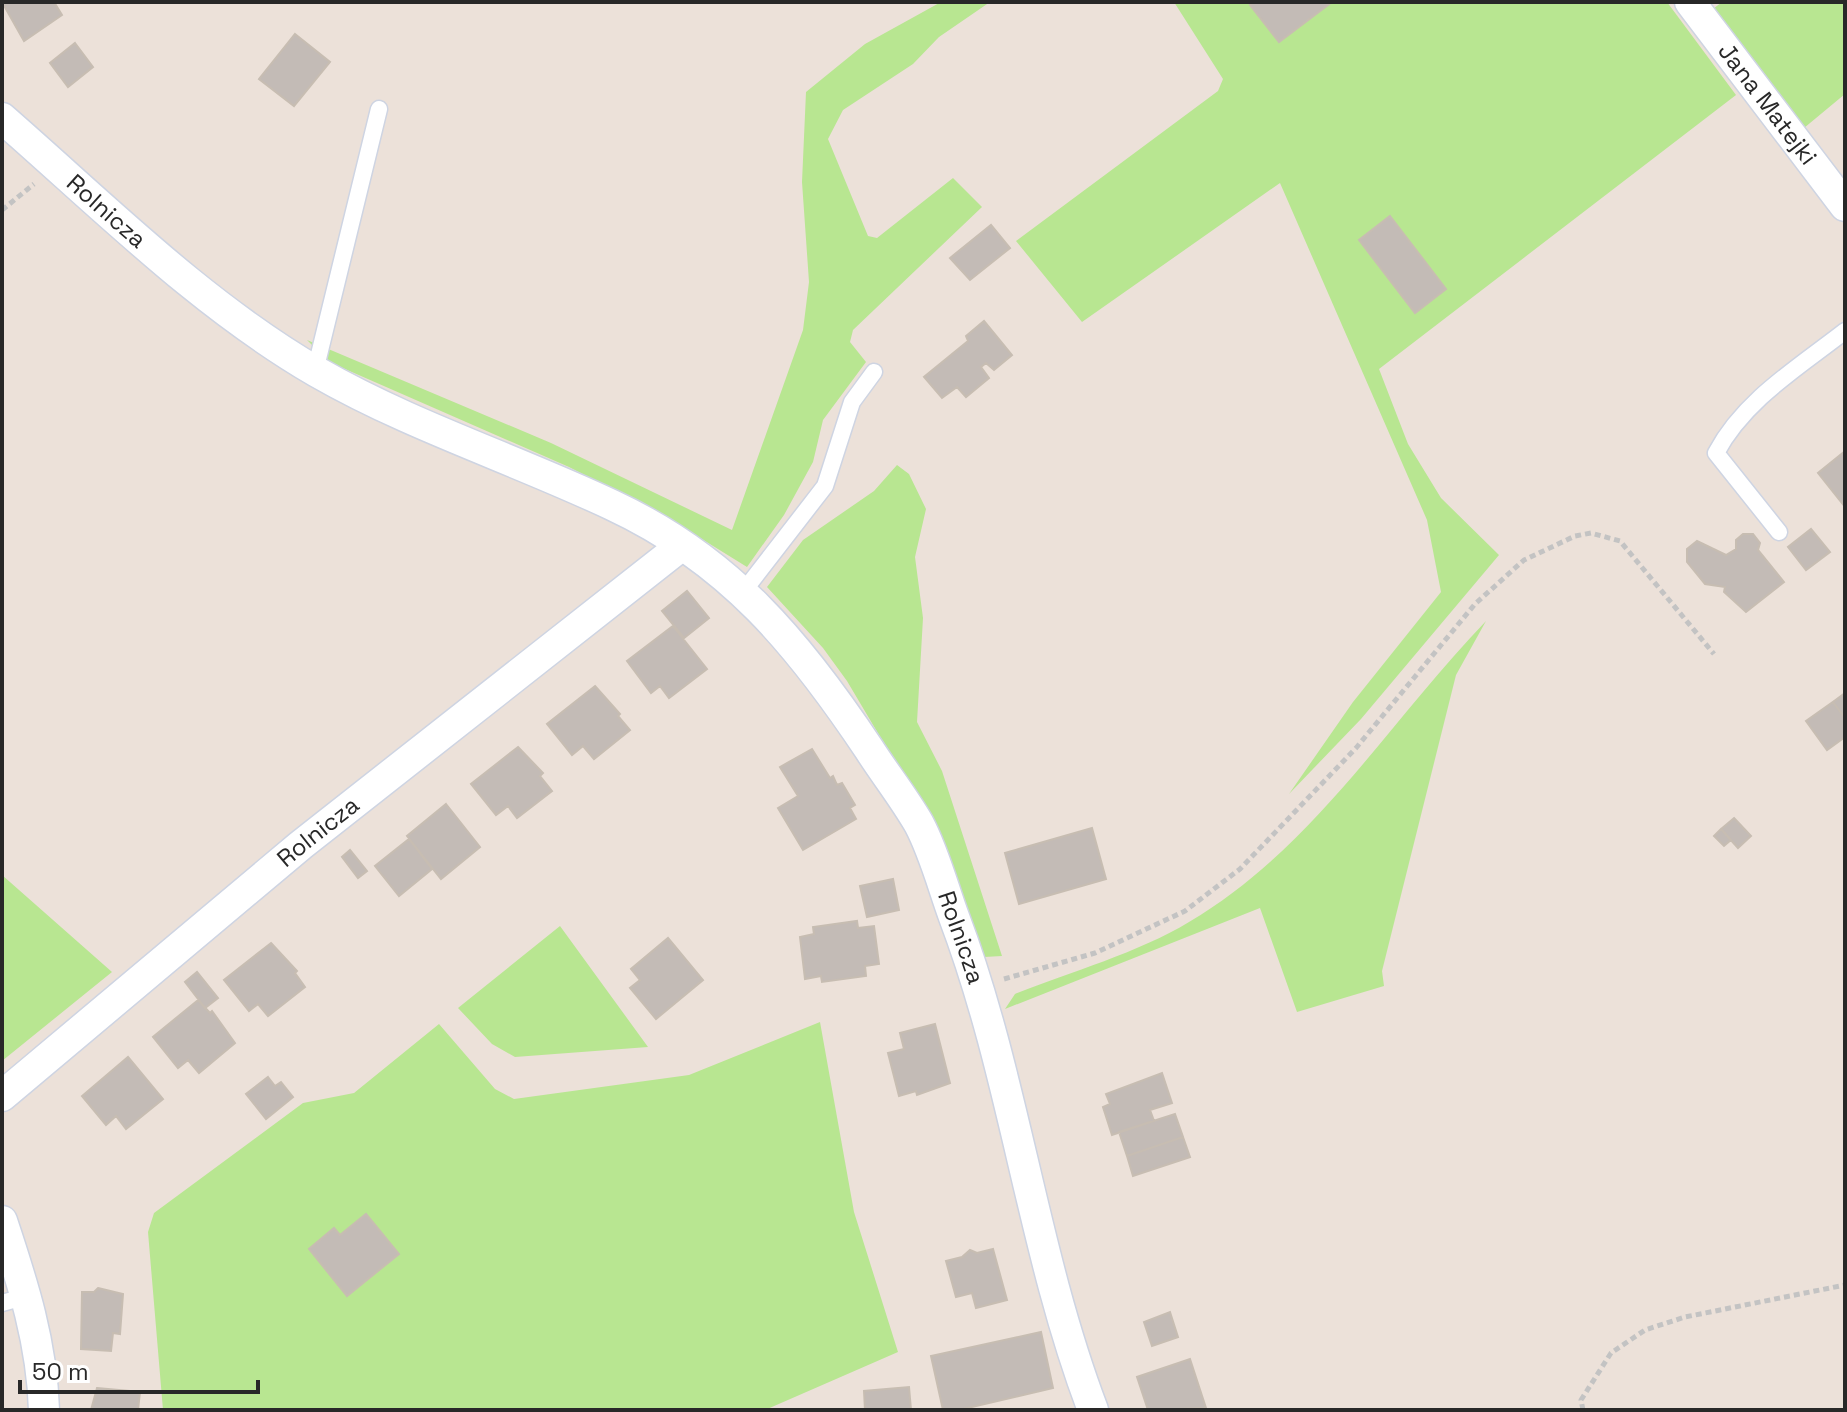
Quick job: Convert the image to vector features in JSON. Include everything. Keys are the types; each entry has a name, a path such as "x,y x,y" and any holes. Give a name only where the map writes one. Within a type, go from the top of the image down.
{"street":[{"name":"Jana Matejki","path":"1690,2 1845,206"},
{"name":"Rolnicza","path":"2,118 191,285 315,371 416,421 616,506 716,568 775,621 838,705 920,827 980,986 1019,1131 1053,1285 1093,1410"},
{"name":"Rolnicza","path":"2,1096 301,845 681,546"},
{"path":"2,1221 15,1300 43,1368 44,1410"}],"lane":[{"path":"315,371 379,109"},
{"path":"1779,532 1716,453 1728,431 1758,400 1845,331"},
{"path":"743,592 825,486 852,402 874,372"}],"path":[{"path":"2,210 56,165"},
{"path":"980,986 1095,953 1185,911 1240,869 1356,748 1475,604 1524,560 1575,536 1591,533 1620,541 1714,654"},
{"path":"1583,1410 1581,1400 1611,1353 1645,1330 1685,1317 1845,1285"}],"green space":[{"path":"941,2 990,2 939,37 913,64 843,110 828,139 868,236 877,238 953,178 982,207 853,330 850,342 866,362 823,420 813,462 784,515 747,567 663,515 569,467 329,362 307,340 551,443 732,530 803,330 809,282 802,182 806,92 865,44"},
{"path":"1174,2 1667,2 1736,95 1379,369 1408,444 1441,498 1499,555 1361,719 1289,794 1353,702 1441,592 1427,520 1280,183 1082,322 1016,241 1218,91 1223,79"},
{"path":"1722,2 1845,2 1845,94 1804,128 1713,9"},
{"path":"897,465 909,474 926,509 915,557 923,618 917,722 942,771 1002,956 984,957 933,826 847,681 823,648 767,587 803,540 874,491"},
{"path":"1486,621 1456,675 1382,971 1384,986 1297,1012 1260,908 1005,1009 1015,994 1148,943 1189,922 1274,859 1312,822"},
{"path":"2,875 112,972 2,1061"},
{"path":"560,926 648,1047 515,1057 492,1044 458,1008"},
{"path":"820,1022 854,1212 898,1352 765,1410 163,1410 148,1232 154,1213 303,1103 354,1093 439,1024 495,1089 514,1099 689,1075"}],"building":[{"path":"2,2 54,2 62,15 24,41"},
{"path":"1254,2 1332,2 1279,42 1250,5"},
{"path":"295,34 330,62 294,106 259,79"},
{"path":"75,43 93,67 68,87 50,63"},
{"path":"1390,216 1446,289 1415,313 1359,240"},
{"path":"991,225 1010,248 970,280 950,258"},
{"path":"984,321 1012,355 994,370 986,363 981,367 989,378 966,397 957,387 942,398 924,377 968,341 966,336"},
{"path":"1845,451 1845,507 1818,473"},
{"path":"1811,529 1830,552 1806,570 1788,547"},
{"path":"1743,534 1753,534 1760,543 1758,550 1784,582 1746,612 1724,592 1725,587 1705,584 1687,562 1687,549 1697,541 1726,555 1736,549 1736,540"},
{"path":"687,591 709,618 684,638 662,611"},
{"path":"673,626 707,669 669,698 660,686 651,693 627,661"},
{"path":"595,686 630,730 594,759 583,746 572,755 547,724"},
{"path":"1845,693 1845,718 1833,702"},
{"path":"1833,702 1845,718 1845,737 1827,750 1806,721"},
{"path":"518,747 543,773 540,776 552,791 517,818 508,806 496,815 471,784"},
{"path":"812,749 830,778 833,776 837,785 842,783 855,805 850,808 856,819 803,850 778,808 798,796 780,767"},
{"path":"446,804 480,847 441,879 407,836"},
{"path":"1734,818 1751,836 1738,848 1721,829"},
{"path":"1092,828 1106,879 1019,904 1005,853"},
{"path":"1721,829 1731,840 1724,846 1714,836"},
{"path":"409,839 432,869 399,896 375,866"},
{"path":"350,850 367,871 358,878 342,857"},
{"path":"893,879 899,910 867,917 860,886"},
{"path":"857,921 858,928 874,926 879,964 865,966 866,976 822,982 821,976 805,979 800,937 814,934 813,927"},
{"path":"668,938 703,980 656,1019 630,988 640,980 631,969"},
{"path":"271,943 297,971 295,973 305,987 268,1016 258,1004 249,1011 224,980"},
{"path":"197,972 218,998 205,1008 185,982"},
{"path":"198,1000 210,1013 212,1011 235,1043 199,1073 188,1060 178,1068 153,1037"},
{"path":"935,1024 950,1083 917,1095 916,1091 899,1096 888,1053 904,1049 900,1033"},
{"path":"128,1057 163,1099 126,1129 116,1116 106,1125 82,1096"},
{"path":"1162,1073 1172,1103 1150,1110 1154,1121 1112,1135 1103,1107 1110,1104 1106,1094"},
{"path":"268,1077 275,1086 281,1082 293,1097 266,1119 246,1094"},
{"path":"1175,1114 1183,1137 1127,1156 1119,1132"},
{"path":"1183,1137 1190,1157 1133,1176 1127,1156"},
{"path":"366,1214 399,1254 347,1296 309,1249 334,1228 340,1235"},
{"path":"993,1249 1007,1300 976,1308 972,1293 956,1297 946,1261 962,1257 970,1250 977,1253"},
{"path":"98,1288 123,1294 120,1334 113,1333 111,1351 81,1349 82,1292 94,1292"},
{"path":"1170,1312 1178,1337 1152,1346 1144,1322"},
{"path":"1041,1332 1053,1388 959,1410 943,1410 931,1356"},
{"path":"1190,1359 1206,1408 1148,1410 1137,1377"},
{"path":"909,1387 911,1410 865,1410 864,1391"},
{"path":"97,1388 140,1392 138,1410 91,1410"}]}
